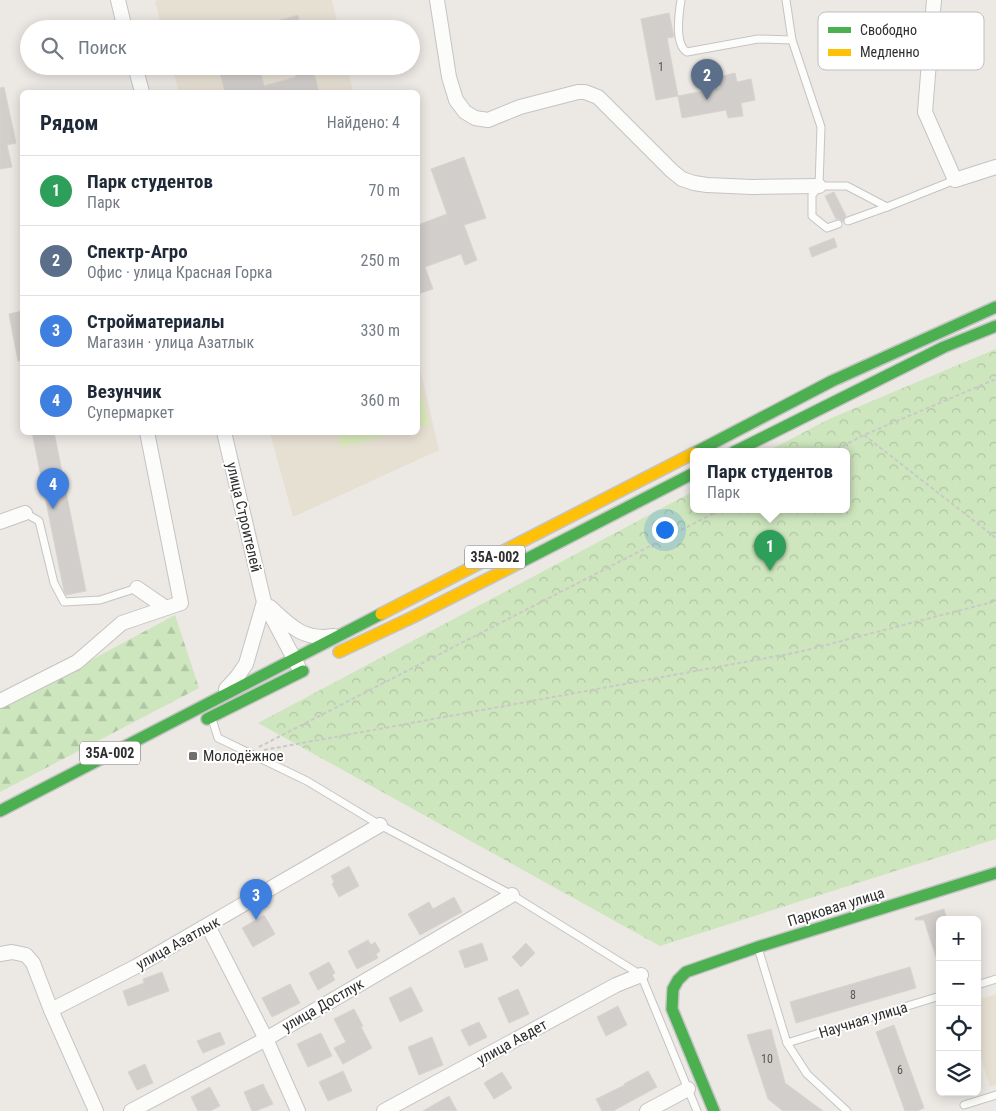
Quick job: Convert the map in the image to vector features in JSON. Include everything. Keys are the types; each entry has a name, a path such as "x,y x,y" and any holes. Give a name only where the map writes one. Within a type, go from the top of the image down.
{"main road":[{"name":"35А-002","path":"705,448 832,381 996,307"},
{"path":"742,448 935,352 996,326"},
{"name":"35А-002","path":"0,811 690,456"},
{"name":"35А-002","path":"332,656 413,618 690,475"},
{"path":"196,725 316,664"},
{"name":"Парковая улица","path":"714,1111 672,1009 672,991 680,977 686,972 758,948 996,873"}],"street":[{"path":"118,0 123,20"},
{"path":"437,0 449,77 456,100 465,112 475,118 488,120 520,107 578,92 585,92 598,97 682,179 694,183 752,187 819,186"},
{"path":"928,70 925,112 955,180 996,166"},
{"path":"137,75 141,90"},
{"path":"0,701 77,662 122,623 181,603 148,435"},
{"name":"улица Строителей","path":"225,435 264,602 301,672"},
{"path":"0,522 25,513"},
{"path":"137,588 166,608"},
{"path":"220,696 246,664 264,602 304,635 322,638 346,633"},
{"name":"улица Азатлык","path":"51,1010 137,966 380,825"},
{"name":"улица Достлук","path":"131,1111 266,1039 512,895"},
{"path":"208,926 266,1039 298,1111"},
{"path":"0,954 12,952 26,955 33,963 51,1010 96,1111"},
{"name":"улица Авдет","path":"384,1111 616,985 641,975"},
{"path":"647,1111 688,1089"}],"lane":[{"path":"681,0 677,23 683,50 687,52 758,40 792,40"},
{"path":"786,0 792,40 821,127 819,186 812,195 812,216 827,228 838,224"},
{"path":"848,221 955,180"},
{"path":"819,186 847,186 888,207"},
{"path":"25,513 39,521 54,583 64,602 100,600 137,588"},
{"path":"212,716 218,738 308,781 380,825 512,895 641,975 697,1111"},
{"path":"758,948 787,1043 807,1074 847,1111"},
{"path":"981,984 996,979"},
{"name":"Научная улица","path":"787,1043 936,997"},
{"path":"964,1105 996,1095"}],"path":[{"path":"839,448 864,435 996,379"},
{"path":"864,435 996,538"},
{"path":"248,753 714,513"},
{"path":"248,753 799,652 996,602"}],"shaded area":[{"path":"332,0 337,20 160,20 155,1"},
{"path":"174,75 349,75 353,90 178,90"},
{"path":"420,369 439,450 293,517 271,435 420,435"},
{"path":"996,994 996,1085 990,1087 981,1058 981,999"}],"green space":[{"path":"996,349 996,839 660,946 258,723 690,493 690,513 850,513 850,448 774,448 829,419"},
{"path":"420,388 429,424 420,426"},
{"path":"338,435 389,435 341,447"},
{"path":"175,615 199,688 0,792 0,709"}],"building":[{"path":"669,13 674,37 667,38 678,96 656,100 641,19"},
{"path":"298,15 299,20 281,20"},
{"path":"735,73 737,82 751,79 755,100 741,103 743,116 728,118 726,110 682,118 678,96 720,88 718,77"},
{"path":"220,75 261,75 264,86 296,77 295,75 314,75 318,90 224,90"},
{"path":"4,87 16,143 7,145 12,167 0,169 0,88"},
{"path":"464,157 486,218 464,225 477,260 465,265 461,254 425,267 433,289 420,293 420,224 447,214 431,169"},
{"path":"834,192 846,216 843,222 836,219 825,196"},
{"path":"834,238 837,247 812,257 809,248"},
{"path":"20,311 20,361 18,361 9,314"},
{"path":"33,435 55,435 86,591 66,595"},
{"path":"349,866 359,886 339,897 332,884 334,882 331,876"},
{"path":"454,897 462,912 420,935 408,914 429,902 433,909"},
{"path":"944,909 946,916 936,916 936,957 924,920 915,920 915,918"},
{"path":"264,915 275,934 253,947 242,928"},
{"path":"368,940 371,945 375,942 380,951 376,954 378,958 357,969 348,951"},
{"path":"482,943 488,960 465,968 459,951"},
{"path":"526,943 535,953 521,967 512,957"},
{"path":"329,962 335,973 332,975 335,980 318,990 309,973"},
{"path":"910,967 916,988 796,1023 790,1002"},
{"path":"162,972 169,991 128,1006 123,991 144,983 143,979"},
{"path":"290,984 300,1003 272,1017 262,998"},
{"path":"411,987 423,1011 400,1022 389,998"},
{"path":"518,989 529,1014 509,1023 498,998"},
{"path":"618,1006 627,1025 606,1036 597,1017"},
{"path":"354,1009 372,1048 343,1064 334,1048 346,1042 334,1019"},
{"path":"479,1022 487,1037 469,1046 461,1030"},
{"path":"894,1025 924,1108 917,1111 905,1111 876,1032"},
{"path":"771,1029 785,1083 823,1111 783,1111 768,1099 747,1035"},
{"path":"220,1032 225,1044 203,1053 197,1041"},
{"path":"321,1033 332,1056 308,1067 297,1044"},
{"path":"432,1037 443,1065 419,1075 408,1047"},
{"path":"145,1064 153,1083 137,1090 128,1072"},
{"path":"343,1071 352,1091 328,1101 319,1082"},
{"path":"648,1071 657,1087 613,1111 602,1111 596,1099"},
{"path":"502,1072 512,1088 494,1099 484,1083"},
{"path":"263,1084 273,1104 252,1111 244,1092"},
{"path":"210,1087 220,1106 210,1111 198,1111 191,1097"},
{"path":"449,1096 457,1111 423,1111"}],"traffic: fast":[{"path":"704,448 832,381 996,307"},
{"path":"742,448 944,347 996,326"},
{"path":"519,563 690,475"},
{"path":"0,811 381,614"},
{"path":"207,719 303,671"},
{"path":"714,1111 672,1009 673,989 686,972 758,947 996,873"}],"traffic: slow":[{"path":"381,614 690,455"},
{"path":"339,652 519,563"}],"place":[{"name":"Спектр-Агро","path":"707,100"},
{"name":"Везунчик","path":"53,509"},
{"name":"Парк студентов","path":"770,571"},
{"name":"Молодёжное","path":"193,756"},
{"name":"Стройматериалы","path":"256,920"}]}
